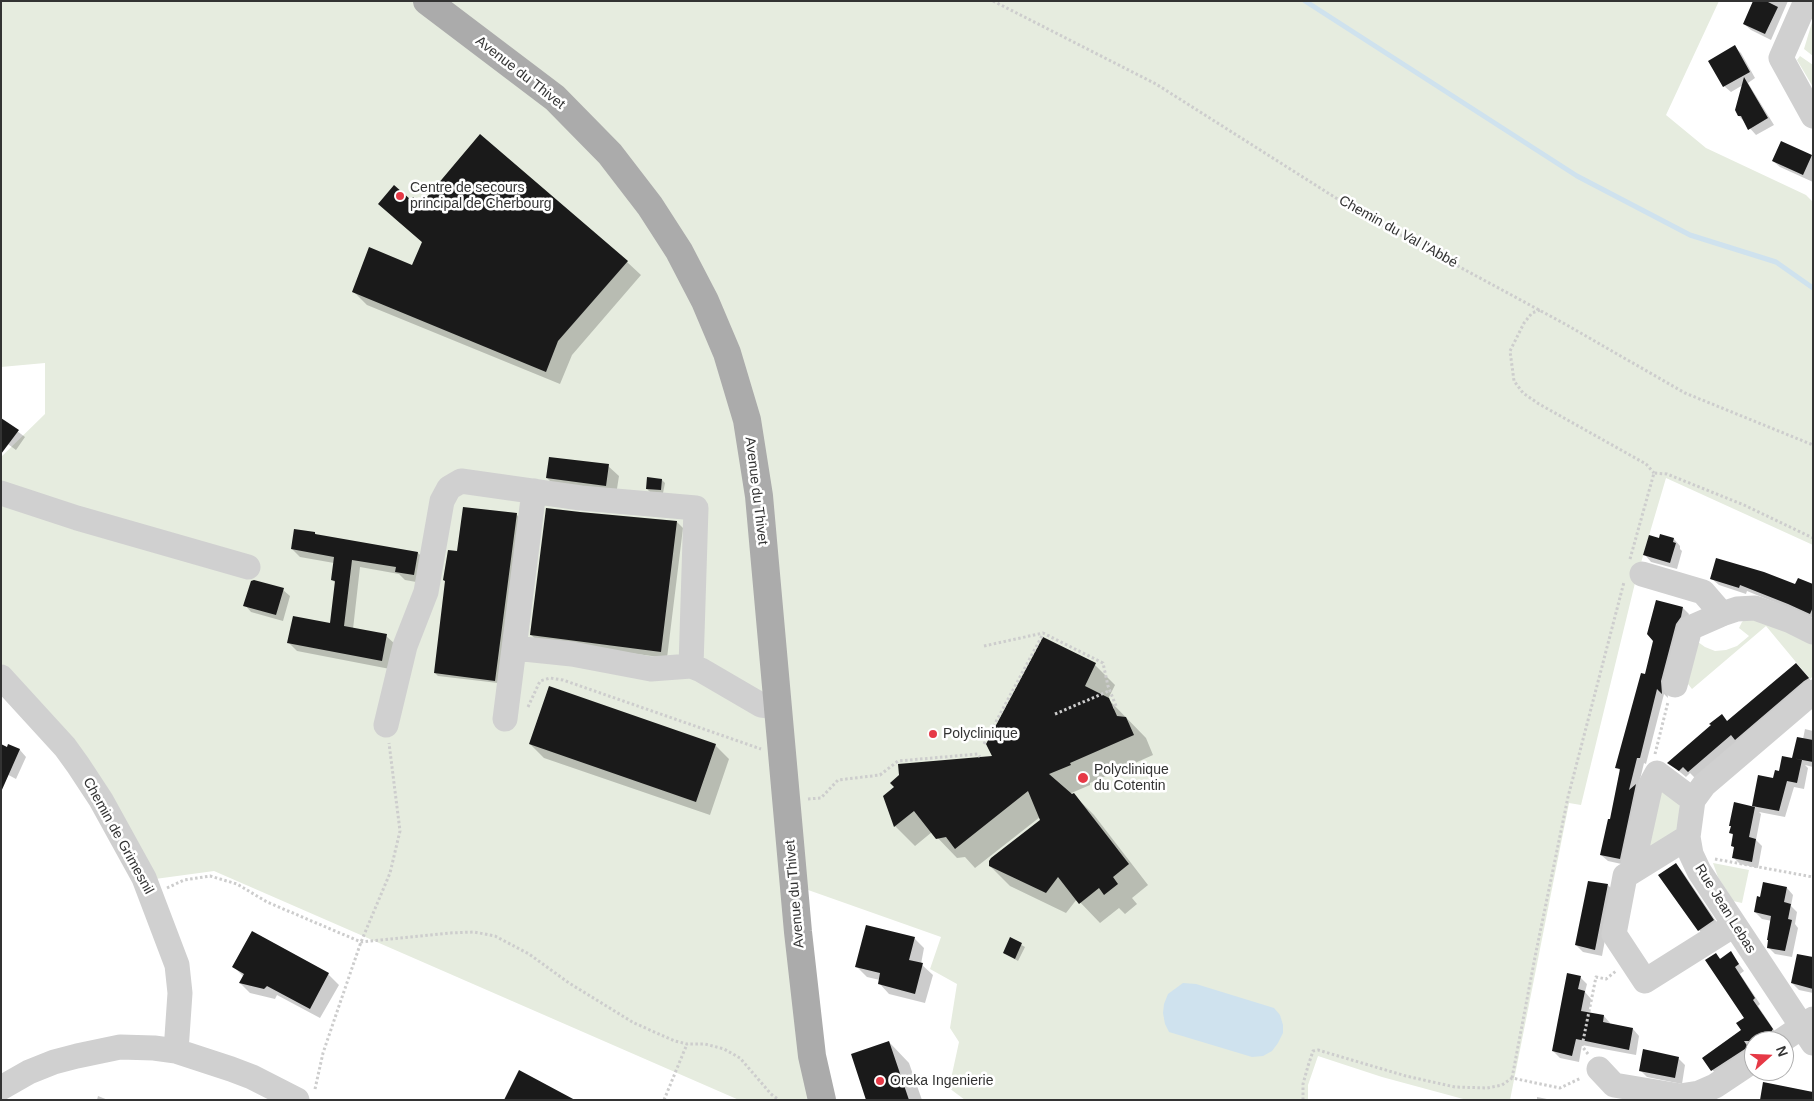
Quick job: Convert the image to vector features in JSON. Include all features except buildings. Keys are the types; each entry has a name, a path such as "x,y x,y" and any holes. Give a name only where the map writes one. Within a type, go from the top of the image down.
{"main road":[{"name":"Avenue du Thivet","path":"427,1 556,98 610,154 650,206 679,251 705,302 727,353 747,420 759,496 805,998 812,1056 822,1100"}],"street":[{"path":"1806,1 1782,58 1813,116"},
{"path":"386,725 405,646 426,592 442,501 449,488 461,481 581,498 696,508 691,666"},
{"path":"515,716 514,648 534,491"},
{"path":"1,492 77,518 248,567"},
{"path":"1632,571 1703,592 1722,614"},
{"path":"1675,685 1690,628 1722,614 1737,609 1755,608 1791,621 1813,632"},
{"path":"514,648 572,654 651,669 691,666 761,705 778,708"},
{"name":"Chemin de Grimesnil","path":"1,678 55,736 78,765 101,800 150,894 177,965 180,993 176,1051"},
{"path":"1734,925 1645,982 1614,934 1625,876 1632,870 1690,846 1693,800 1704,785 1813,692"},
{"path":"1632,870 1651,784 1657,773 1693,800"},
{"name":"Rue Jean Lebas","path":"1690,846 1699,871 1734,925 1810,1030"},
{"path":"1794,1036 1810,1030"},
{"path":"1,1088 29,1072 54,1062 120,1048 154,1048 176,1051 306,1098"},
{"path":"1599,1069 1614,1085 1680,1096 1699,1093 1715,1086 1744,1067"}],"path":[{"name":"Chemin du Val l'Abbé","path":"993,1 1156,84 1358,212 1540,310 1685,393 1813,445"},
{"path":"1540,310 1532,313 1524,323 1510,351 1514,381 1523,393 1539,404 1646,464 1654,472 1667,474 1744,505 1813,538"},
{"path":"1303,1100 1303,1084 1308,1066 1314,1051 1318,1050 1406,1076 1454,1087 1487,1088 1502,1085 1512,1078 1564,814 1632,571 1654,472"},
{"path":"984,646 1043,633 1103,663 1116,706 1113,707"},
{"path":"984,744 1043,633"},
{"path":"515,716 540,681 550,678 563,680 783,756"},
{"path":"1657,773 1654,755 1666,705 1675,685"},
{"path":"1055,714 1110,691"},
{"path":"306,1098 361,942 390,874 400,831 386,725"},
{"path":"802,800 821,798 838,780 880,775 898,761 978,754 980,756"},
{"path":"1690,846 1813,877"},
{"path":"150,894 184,880 210,876 237,884 267,902 361,942 449,933 474,932 495,936 530,954 569,982 634,1023 675,1041 687,1044 705,1044 724,1049 740,1058 771,1094 779,1100"},
{"path":"1512,1078 1560,1088 1599,1069 1582,1046 1596,977 1606,979 1630,959"},
{"path":"664,1100 687,1044"}],"shaded area":[{"path":"1,1 1719,1 1666,115 1706,148 1806,195 1813,202 1813,545 1666,478 1635,583 1581,805 1569,803 1510,1100 1467,1100 1382,1077 1318,1056 1308,1085 1308,1100 965,1100 949,1088 959,1042 950,1028 957,984 930,969 941,937 794,885 822,1100 739,1100 214,871 155,879 11,679 1,663 1,457 45,414 45,363 1,367"},
{"path":"1813,19 1813,56 1804,49"},
{"path":"1800,56 1813,65 1813,87 1797,60"},
{"path":"1747,617 1813,640 1813,676 1810,679 1766,626 1692,689 1684,679 1698,642 1715,651 1737,646 1749,636 1739,628"},
{"path":"1657,790 1680,796 1679,833 1641,851"},
{"path":"1713,863 1749,870 1742,903 1733,901 1718,877"}],"water":[{"path":"1183,983 1196,984 1274,1008 1280,1015 1283,1025 1283,1033 1278,1043 1272,1051 1263,1056 1252,1057 1169,1032 1163,1013 1164,1004 1168,994"}],"waterway":[{"path":"1305,1 1577,176 1690,235 1776,262 1813,288"}],"place":[{"name":"Centre de secours principal de Cherbourg","path":"400,196"},
{"name":"Polyclinique","path":"933,734"},
{"name":"Polyclinique du Cotentin","path":"1083,778"},
{"name":"Oreka Ingenierie","path":"880,1081"}]}
